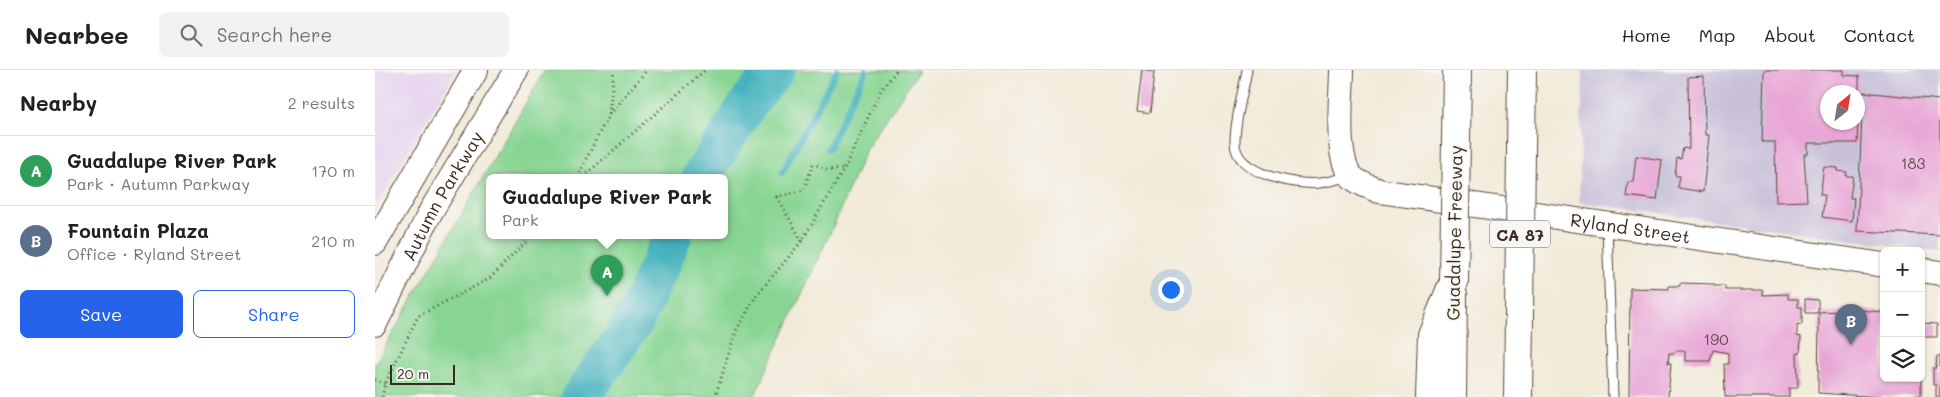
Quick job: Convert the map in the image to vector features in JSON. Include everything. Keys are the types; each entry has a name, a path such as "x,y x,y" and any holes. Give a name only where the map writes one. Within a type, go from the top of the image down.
{"highway":[{"name":"Guadalupe Freeway","path":"1452,397 1457,70"},
{"name":"CA 87","path":"1517,397 1522,70"},
{"path":"1430,397 1431,335 1454,281"}],"street":[{"name":"Autumn Parkway","path":"375,243 476,70"},
{"name":"Autumn Parkway","path":"375,324 431,211 516,70"},
{"path":"1342,70 1341,140 1343,158 1351,176"},
{"name":"Ryland Street","path":"1351,176 1362,184 1379,191 1880,264"},
{"path":"1925,271 1940,273"}],"lane":[{"path":"1247,70 1234,144 1242,160 1258,172 1281,180 1320,183 1351,176"},
{"path":"1607,224 1613,397"}],"path":[{"path":"609,114 614,70"},
{"path":"579,174 609,114 647,70"},
{"path":"586,174 705,70"},
{"path":"715,397 737,331 756,296 802,241 844,169 881,90 897,70"},
{"path":"802,241 777,197 804,190 813,164 829,170 844,169"},
{"path":"383,397 385,384 418,316 489,279 529,239"},
{"path":"375,380 385,384"}],"shaded area":[{"path":"375,70 456,70 375,208"},
{"path":"1583,70 1940,70 1940,252 1925,250 1925,247 1904,247 1579,202"}],"green space":[{"path":"545,70 919,70 866,149 832,229 754,397 375,397 375,364"}],"building":[{"path":"1142,70 1154,72 1150,113 1137,111"},
{"path":"1764,70 1844,70 1844,75 1859,76 1859,85 1820,85 1820,130 1858,130 1857,143 1808,143 1808,154 1804,154 1807,201 1776,202 1775,142 1762,142"},
{"path":"1704,76 1705,135 1709,135 1703,192 1678,188 1680,176 1675,176 1677,158 1681,159 1683,148 1689,149 1688,77"},
{"path":"1865,92 1940,100 1940,235 1857,231 1861,130 1865,130"},
{"path":"1636,156 1662,160 1657,200 1626,196 1628,182 1633,182"},
{"path":"1824,167 1838,168 1838,171 1847,172 1846,176 1853,176 1850,198 1854,198 1852,221 1822,217 1825,195 1820,195"},
{"path":"1680,283 1714,284 1714,286 1725,286 1725,290 1763,290 1763,295 1788,294 1788,299 1798,299 1798,307 1802,307 1802,325 1797,324 1797,336 1801,337 1800,353 1797,353 1798,388 1789,388 1789,397 1725,397 1724,364 1728,364 1728,353 1713,350 1710,361 1685,361 1685,351 1675,351 1674,353 1669,353 1668,363 1671,363 1668,397 1629,397 1630,288 1669,289 1669,286 1680,286"},
{"path":"1805,299 1818,300 1818,313 1805,313"},
{"path":"1859,310 1880,312 1880,382 1921,382 1921,395 1881,397 1818,393 1819,312"},
{"path":"1925,323 1937,324 1937,337 1925,337"},
{"path":"1937,356 1940,356 1940,397 1936,397 1936,385 1933,385 1933,368 1936,368"}],"waterway":[{"path":"703,174 750,101 775,70"},
{"path":"782,173 837,70"},
{"path":"828,149 866,70"},
{"path":"581,397 635,320 671,239"}],"place":[{"name":"Guadalupe River Park","path":"607,296"},
{"name":"Fountain Plaza","path":"1851,345"}]}
